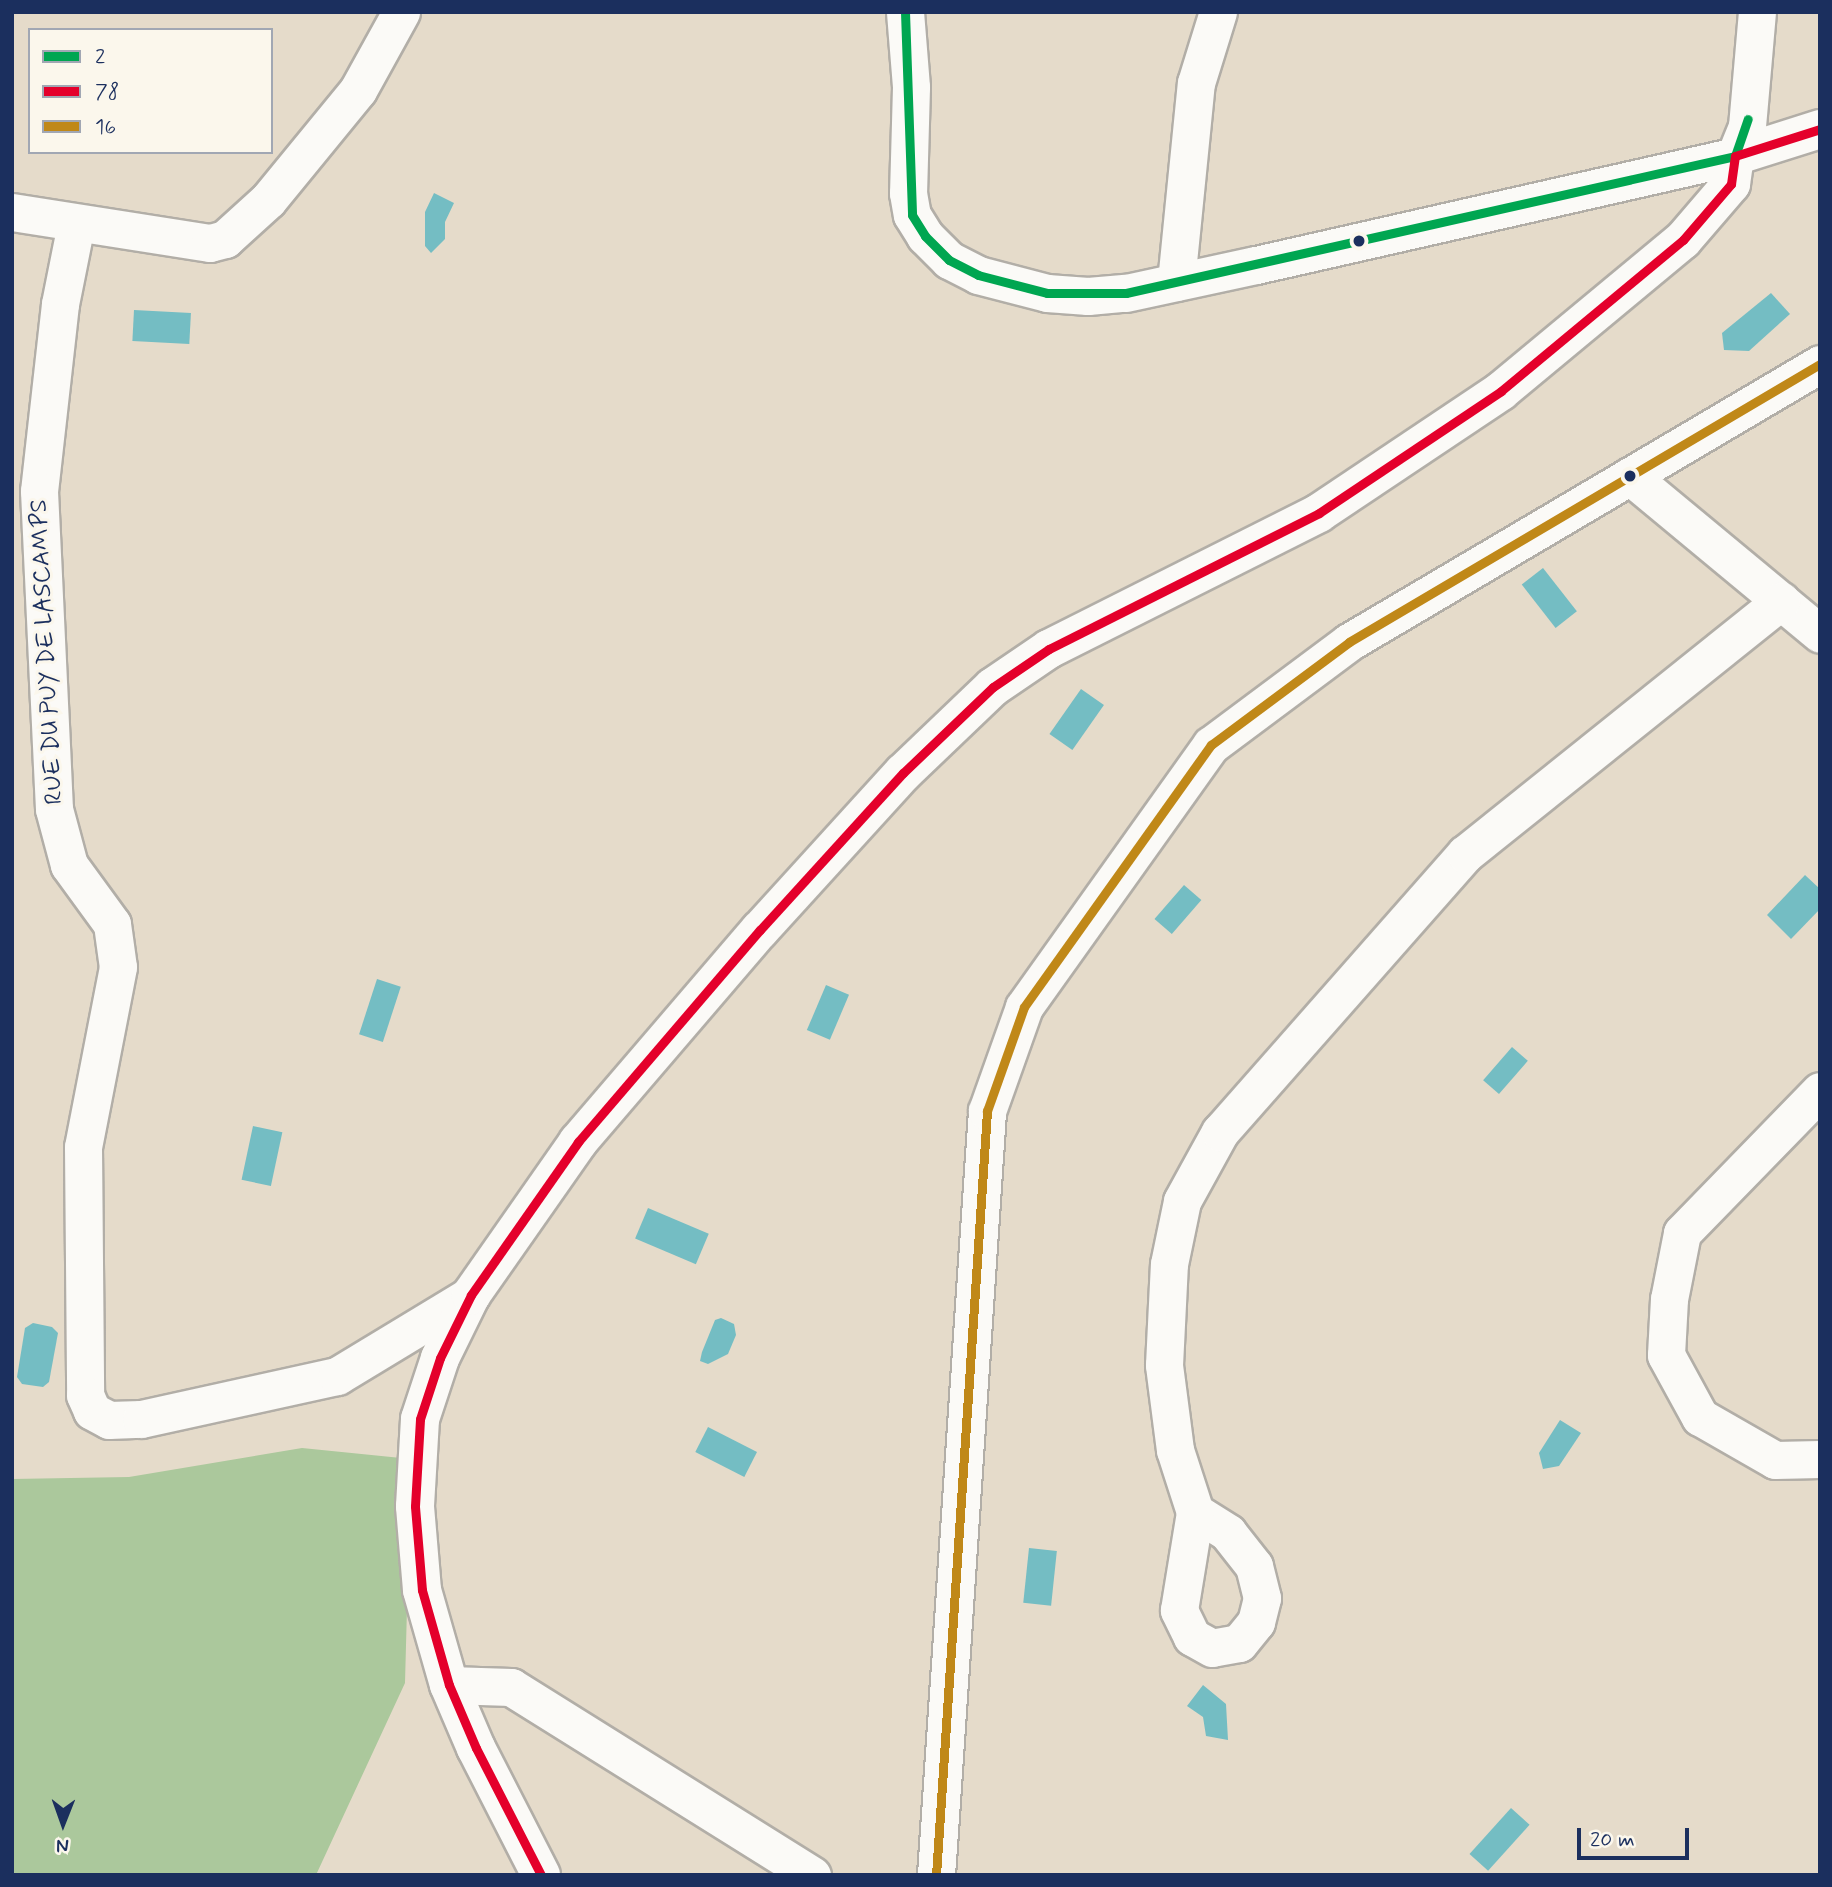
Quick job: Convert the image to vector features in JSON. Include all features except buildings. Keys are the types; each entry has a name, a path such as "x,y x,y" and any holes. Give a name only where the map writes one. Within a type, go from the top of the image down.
{"street":[{"path":"12,212 210,243 225,239 268,200 358,90 401,12"},
{"path":"905,12 911,87 908,193 912,215 925,236 949,260 978,275 1047,293 1101,295 1176,282 1735,156 1820,129"},
{"path":"1176,282 1196,83 1218,12"},
{"path":"541,1875 476,1748 449,1685 422,1590 415,1506 420,1419 440,1357 471,1295 578,1142 751,940 902,773 993,687 1049,649 1320,513 1502,391 1683,240 1731,184 1735,156 1747,126 1757,12"},
{"name":"RUE DU PUY DE LASCAMPS","path":"76,223 60,304 39,491 54,809 69,865 111,924 118,967 83,1147 85,1395 92,1411 109,1420 141,1419 337,1376 471,1295"},
{"path":"936,1875 988,1111 1024,1007 1211,745 1349,642 1820,364"},
{"path":"1630,476 1820,634"},
{"path":"1195,1512 1175,1450 1164,1365 1169,1264 1182,1201 1220,1132 1465,854 1781,601"},
{"path":"1820,1091 1682,1233 1669,1299 1666,1355 1700,1417 1774,1460 1820,1459"},
{"path":"449,1685 512,1687 812,1875"}],"green space":[{"path":"302,1448 411,1459 405,1683 316,1875 12,1875 12,1479 129,1477"}],"water":[{"path":"434,193 454,203 445,222 445,239 431,253 425,246 425,212"},
{"path":"1771,293 1790,314 1749,351 1724,350 1722,333"},
{"path":"134,310 191,313 189,344 132,341"},
{"path":"1543,568 1577,611 1556,628 1522,585"},
{"path":"1081,689 1104,705 1072,750 1049,734"},
{"path":"1805,875 1820,889 1820,909 1791,939 1767,915"},
{"path":"1184,885 1201,900 1172,934 1154,919"},
{"path":"377,979 401,987 383,1042 359,1034"},
{"path":"826,985 849,995 830,1040 807,1030"},
{"path":"1512,1047 1528,1061 1499,1094 1483,1080"},
{"path":"253,1126 282,1132 271,1186 242,1180"},
{"path":"648,1208 709,1234 696,1264 635,1238"},
{"path":"721,1318 734,1324 736,1335 728,1354 708,1364 700,1361 715,1320"},
{"path":"33,1323 52,1327 58,1333 49,1382 43,1387 22,1384 17,1377 25,1328"},
{"path":"1560,1420 1581,1433 1559,1466 1543,1469 1539,1453"},
{"path":"708,1427 757,1452 744,1477 695,1452"},
{"path":"1029,1548 1057,1551 1051,1606 1023,1603"},
{"path":"1203,1685 1226,1704 1228,1740 1206,1736 1203,1717 1187,1706"},
{"path":"1511,1808 1530,1825 1488,1871 1470,1854"}],"transit line":[{"name":"2","path":"905,12 912,215 925,236 949,260 978,275 1047,293 1126,293 1735,156 1748,119"},
{"name":"78","path":"541,1875 476,1748 449,1685 422,1590 415,1506 420,1419 440,1358 471,1295 578,1142 760,930 903,773 993,687 1049,649 1319,513 1501,391 1683,240 1731,184 1735,156 1820,129"},
{"name":"16","path":"936,1875 987,1111 1024,1007 1211,745 1349,642 1820,364"}]}
